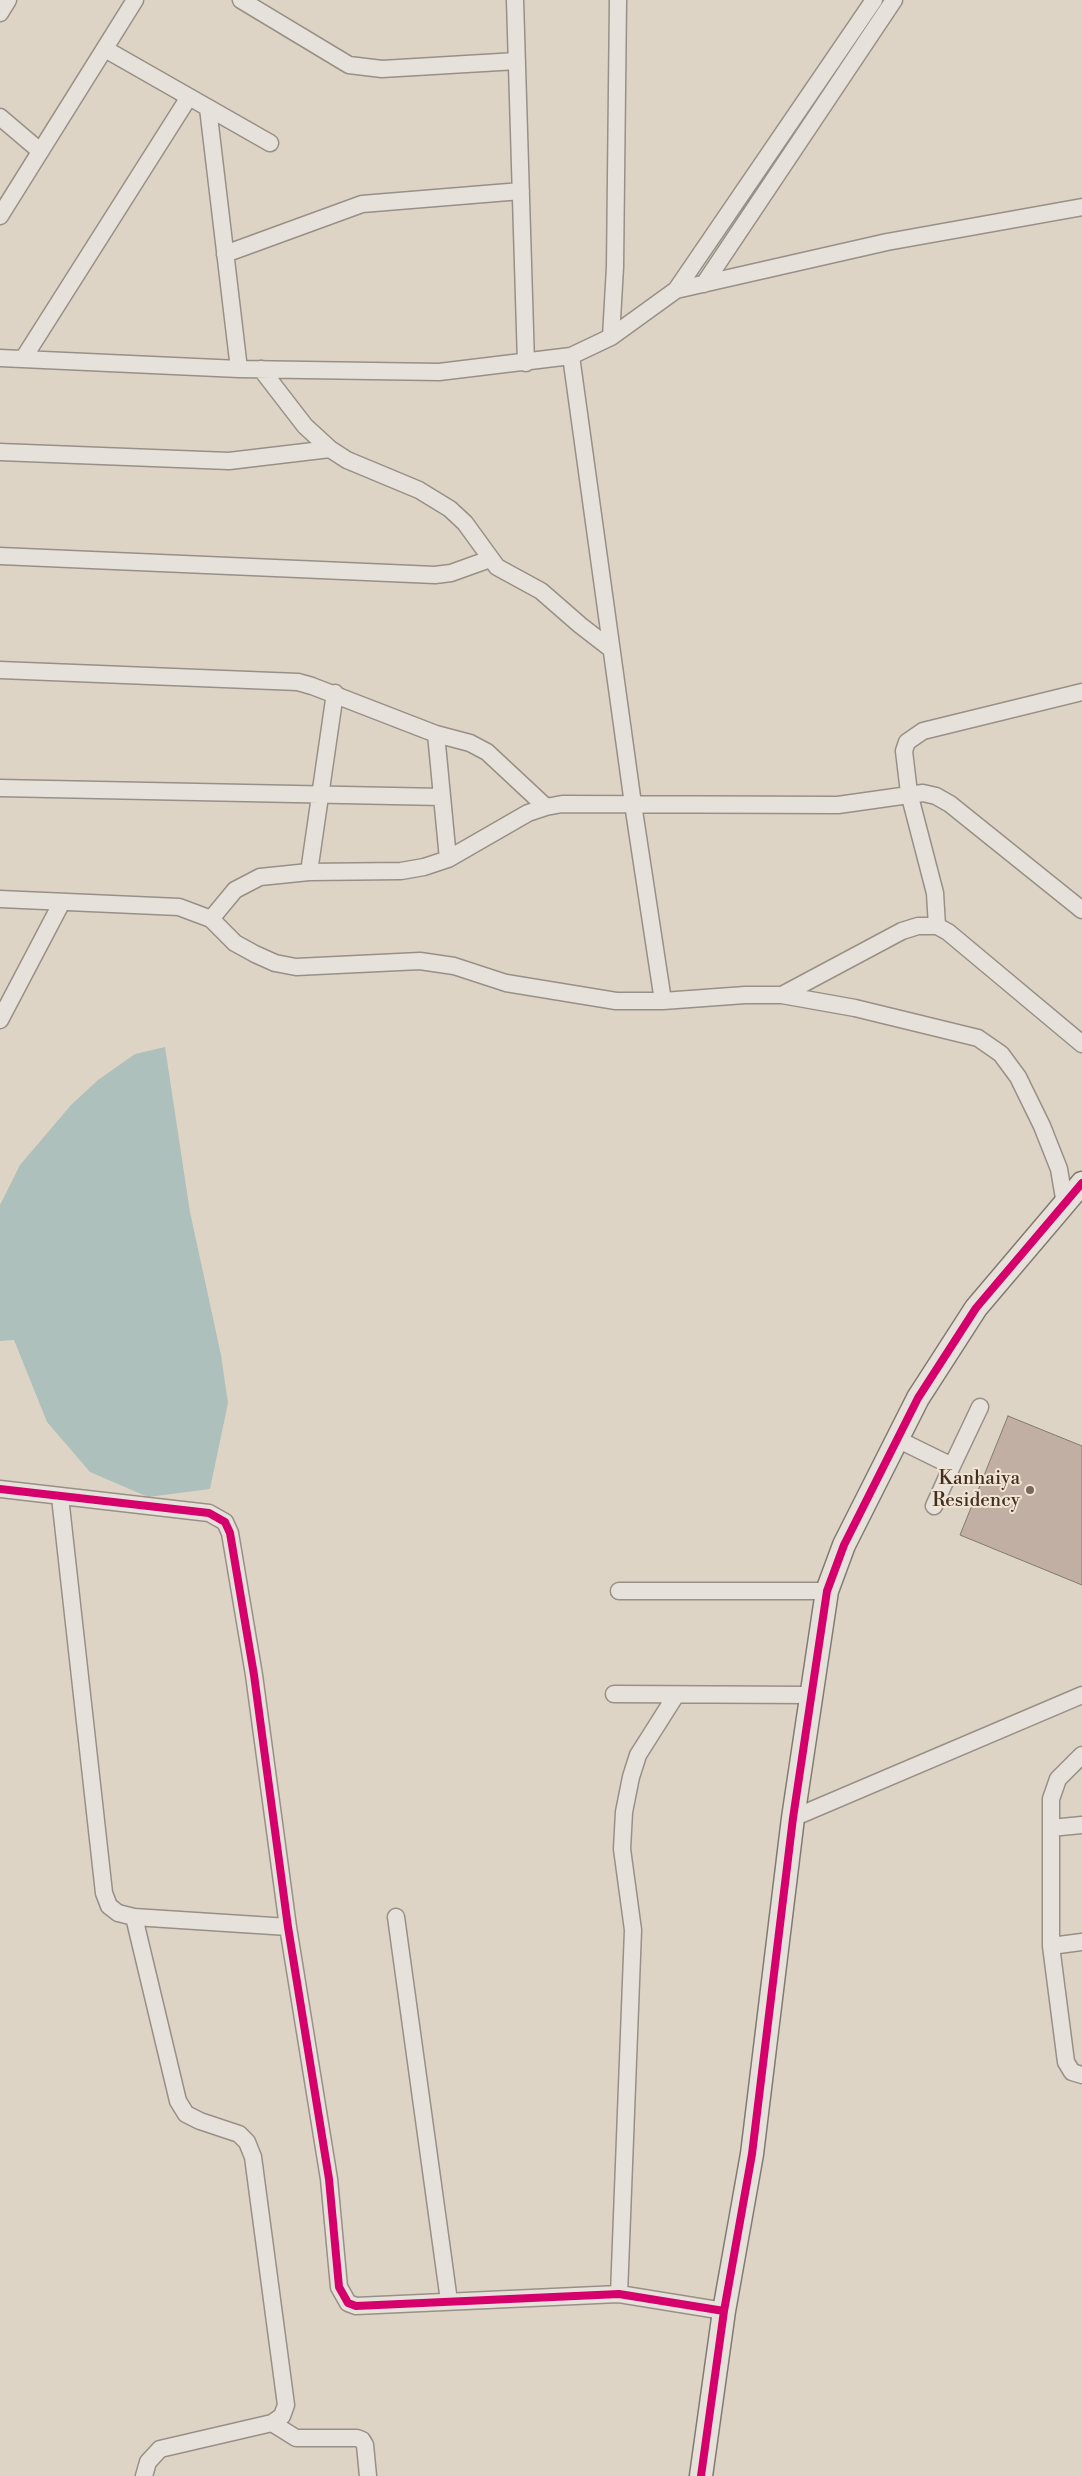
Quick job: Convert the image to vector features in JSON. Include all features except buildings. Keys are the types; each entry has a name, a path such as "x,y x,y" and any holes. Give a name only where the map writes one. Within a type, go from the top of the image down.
{"street":[{"path":"0,13 8,0"},
{"path":"0,216 135,0"},
{"path":"241,0 349,65 382,69 517,61"},
{"path":"515,0 526,363"},
{"path":"611,337 615,267 618,0"},
{"path":"0,358 239,369 439,372 526,363 571,356 611,337 676,290 874,0"},
{"path":"704,284 889,2"},
{"path":"105,49 270,143"},
{"path":"23,359 189,97"},
{"path":"208,108 239,369"},
{"path":"0,117 40,151"},
{"path":"225,254 362,204 522,191"},
{"path":"676,290 887,242 1082,207"},
{"path":"571,356 632,804 663,1001"},
{"path":"261,369 305,426 330,449 347,460 419,490 450,509 465,523 490,559 506,572 541,591 611,650"},
{"path":"0,452 229,461 330,449"},
{"path":"0,556 435,575 451,572 490,559"},
{"path":"0,670 298,682 335,693 436,734 470,743 487,752 546,807"},
{"path":"937,926 935,893 909,793 904,752 907,742 914,735 923,731 1082,692"},
{"path":"310,872 335,693"},
{"path":"436,734 448,859"},
{"path":"0,788 320,797 442,798"},
{"path":"211,920 235,890 246,882 260,878 310,872 401,871 424,868 448,859 528,813 562,804 838,805 909,793 923,793 936,796 950,804 1082,910"},
{"path":"0,899 179,906 211,920 235,943 275,963 296,967 420,961 454,966 506,983 616,1000 663,1001 745,995 782,995 855,1008 978,1038 1001,1054 1018,1077 1042,1126 1059,1169 1065,1204"},
{"path":"0,1020 62,902"},
{"path":"782,995 902,931 918,926 937,926 948,932 1082,1044"},
{"path":"701,2476 724,2311 752,2154 793,1818 827,1591 844,1545 918,1398 976,1308 1082,1183"},
{"path":"934,1506 980,1407"},
{"path":"897,1439 952,1466"},
{"path":"0,1489 60,1498 209,1513 225,1522 230,1533 254,1675 288,1927 329,2179 340,2287 342,2296 348,2303 356,2306 619,2294 724,2311"},
{"path":"60,1498 104,1893 110,1906 134,1917 288,1927"},
{"path":"619,1591 827,1591"},
{"path":"614,1694 812,1695"},
{"path":"619,2294 633,1930 622,1849 624,1812 630,1777 638,1755 676,1695"},
{"path":"793,1818 1082,1695"},
{"path":"1082,1754 1058,1779 1051,1799 1051,1946 1066,2062 1072,2072 1082,2075"},
{"path":"1051,1828 1082,1825"},
{"path":"134,1917 178,2100 186,2114 200,2122 239,2134 247,2142 253,2157 286,2391 286,2405 282,2416 272,2423 160,2449 148,2462 144,2476"},
{"path":"396,1917 450,2301"},
{"path":"1051,1946 1082,1942"},
{"path":"272,2423 296,2438 357,2438 362,2440 365,2444 368,2476"}],"shaded area":[{"path":"165,1047 190,1212 221,1355 228,1403 210,1489 148,1497 90,1472 47,1422 14,1340 0,1341 0,1205 20,1165 71,1105 98,1080 135,1054"}],"cycle path":[{"path":"701,2476 724,2311 752,2154 793,1818 827,1591 844,1545 918,1398 976,1308 1082,1183"},
{"path":"0,1489 209,1513 225,1522 230,1533 254,1675 288,1927 329,2179 339,2287 348,2303 356,2306 619,2294 724,2311"}],"place":[{"name":"Kanhaiya Residency","path":"1030,1490"}]}
